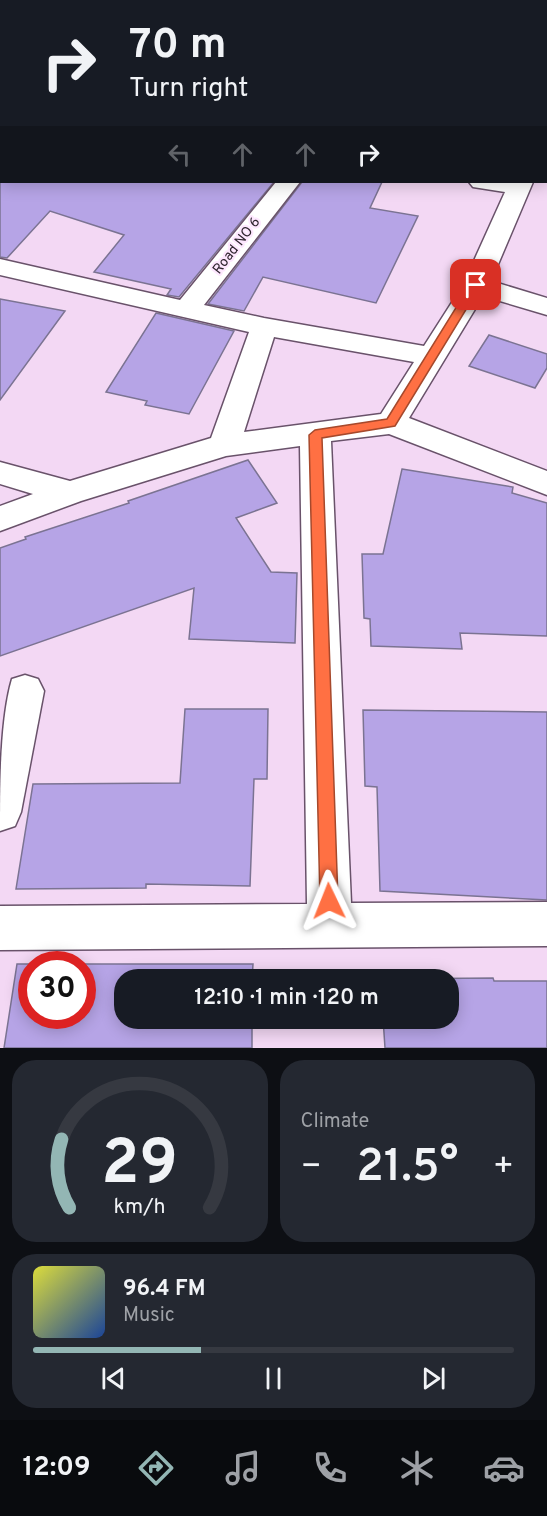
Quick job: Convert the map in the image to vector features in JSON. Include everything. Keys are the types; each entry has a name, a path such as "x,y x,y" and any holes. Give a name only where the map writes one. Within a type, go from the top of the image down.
{"street":[{"name":"Road NO 6","path":"186,310 287,183"},
{"path":"391,423 430,356 476,285 520,184 500,183"},
{"path":"0,267 264,327 430,356"},
{"path":"476,285 547,308"},
{"path":"224,445 264,327"},
{"path":"0,519 70,493 224,445 315,435 391,423 547,483"},
{"path":"315,435 330,924"},
{"path":"0,473 70,493"},
{"path":"0,812 25,691"},
{"path":"0,928 547,924"}],"building":[{"path":"0,183 273,183 179,297 167,295 171,289 94,272 124,235 50,211 7,258 0,257"},
{"path":"301,183 382,183 370,208 418,216 376,303 263,277 244,311 208,304"},
{"path":"0,299 65,311 0,400"},
{"path":"156,313 234,331 189,414 145,405 147,401 106,392"},
{"path":"489,335 547,354 547,368 535,388 469,366"},
{"path":"248,460 277,503 236,518 271,572 297,573 295,643 189,639 194,588 0,656 0,548 26,539 25,537 129,503 128,501"},
{"path":"402,469 513,487 512,493 547,503 547,636 460,633 462,649 371,646 370,619 364,618 362,554 383,554"},
{"path":"185,709 268,709 267,779 254,779 250,886 146,884 146,888 16,889 33,784 180,783"},
{"path":"363,710 547,712 547,900 380,891 377,787 365,786"},
{"path":"17,964 18,1029 96,1029 96,964 253,964 253,969 114,969 114,1029 252,1029 252,1048 4,1048"},
{"path":"459,978 547,981 547,1048 385,1048 384,1029 459,1029"}],"route":[{"path":"329,901 315,435 391,423 430,356 476,285"}]}
